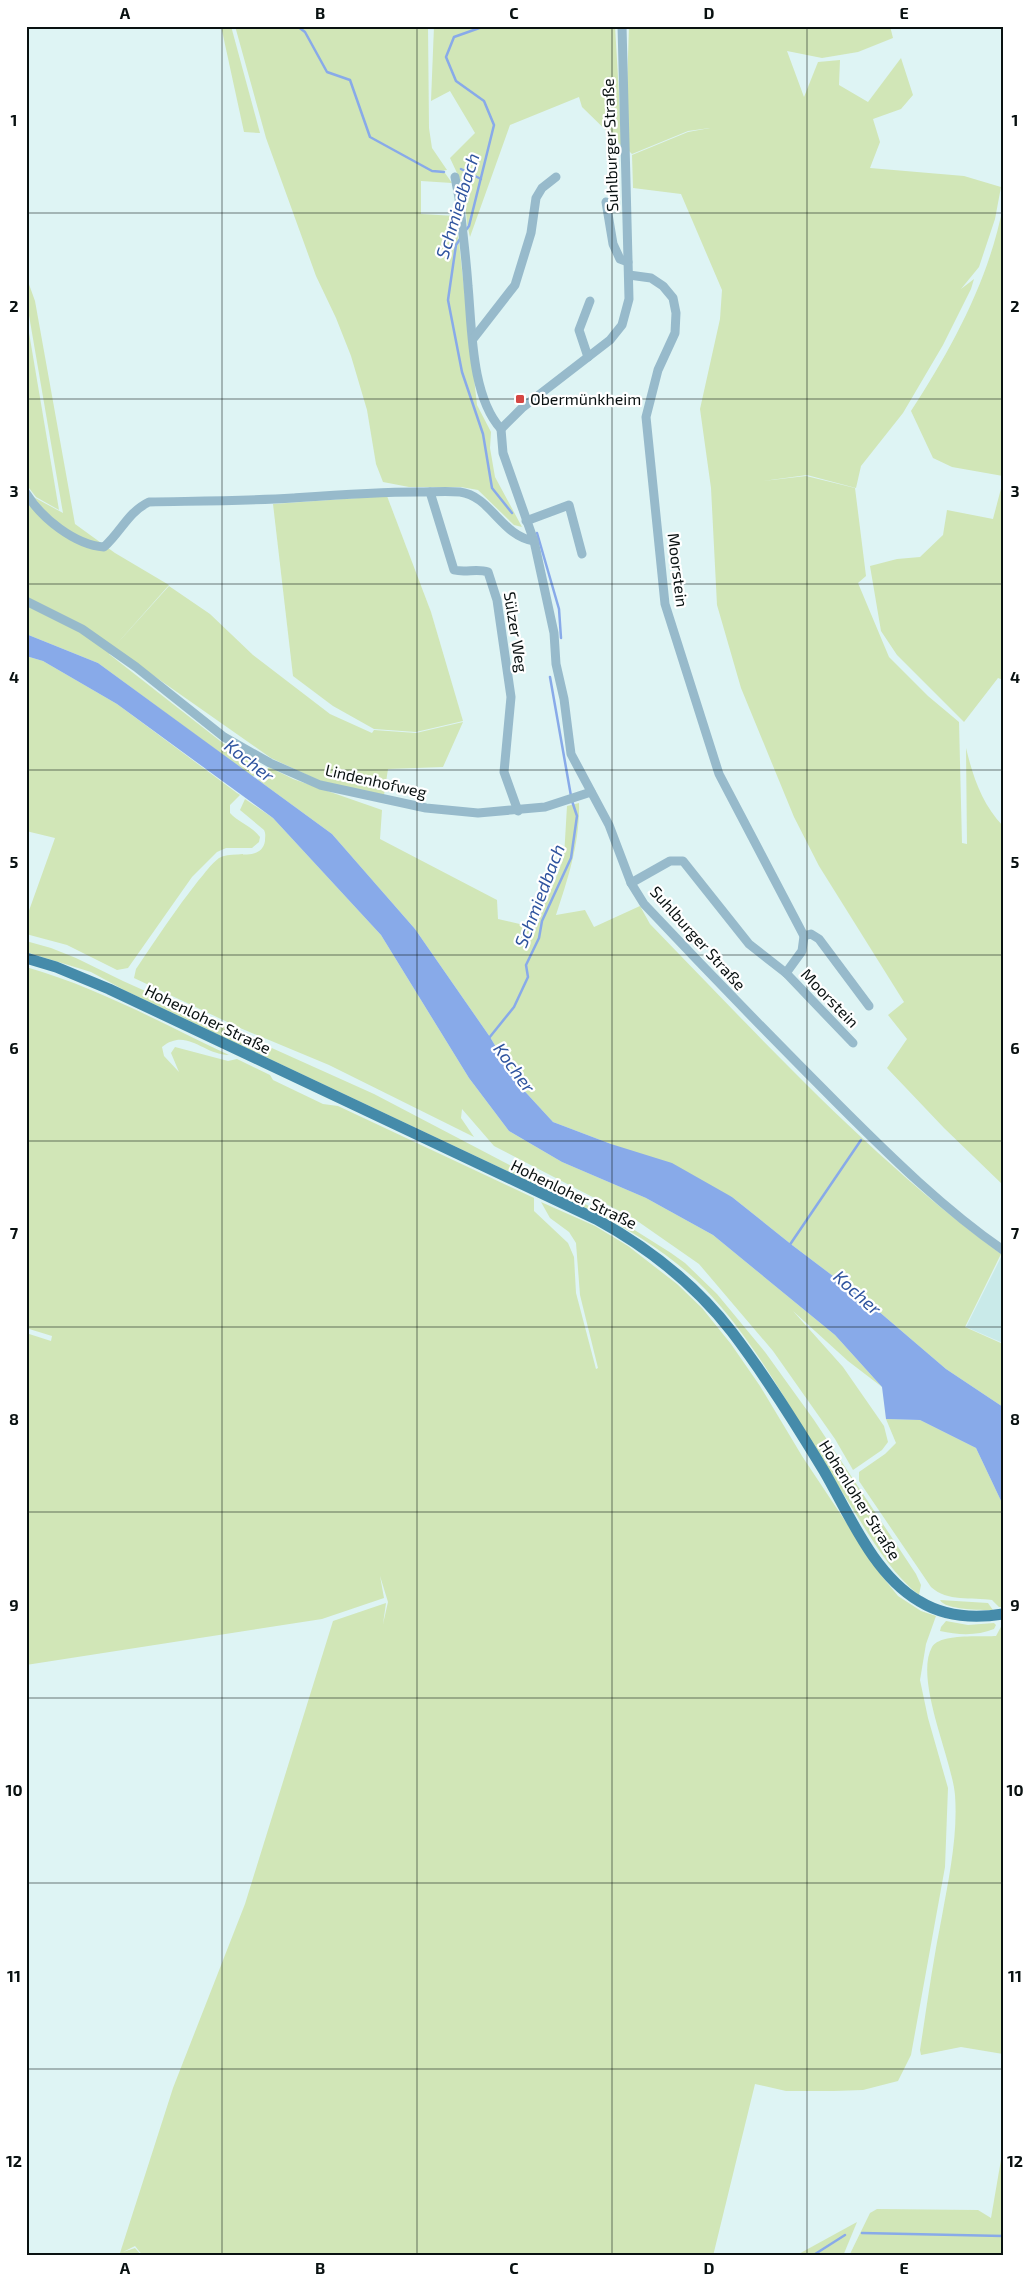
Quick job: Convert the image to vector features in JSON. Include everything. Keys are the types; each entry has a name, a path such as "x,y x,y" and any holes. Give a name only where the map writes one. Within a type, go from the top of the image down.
{"main road":[{"name":"Hohenloher Straße","path":"26,958 56,967 109,989 596,1220 651,1252 692,1288 732,1332 823,1470 884,1570 902,1589 930,1607 956,1616 997,1615"}],"street":[{"name":"Suhlburger Straße","path":"622,26 629,274 629,299 622,325 610,340 522,408 500,429 503,453 534,541 554,633 556,664 564,699 571,754 608,824 631,883 644,904 735,1001 860,1126 979,1233 1003,1250"},
{"path":"455,177 463,228 478,379 488,409 500,429"},
{"path":"473,339 515,285 531,233 536,198 542,188 556,177"},
{"name":"Suhlburger Straße","path":"606,202 613,244 620,259 628,262"},
{"name":"Moorstein","path":"629,274 651,278 663,286 673,298 676,313 675,333 658,370 646,417 665,604 719,774 804,936 802,951 786,973"},
{"path":"588,357 579,330 590,301"},
{"path":"26,493 33,505 70,536 90,546 104,547 114,539 136,508 149,502 235,502 388,492 472,495 479,499 505,527 520,537 534,541"},
{"name":"Sülzer Weg","path":"430,492 454,570 461,572 481,570 488,572 497,600 510,697 504,772 518,811"},
{"path":"526,521 569,505 582,554"},
{"name":"Lindenhofweg","path":"26,601 82,629 136,668 224,737 270,763 320,785 426,808 478,813 518,811 545,807 591,792"},
{"name":"Moorstein","path":"631,883 670,861 683,861 749,944 786,973 853,1043"},
{"name":"Moorstein","path":"804,936 812,934 819,940 869,1006"}],"shaded area":[{"path":"1003,1255 1003,1343 966,1327"}],"green space":[{"path":"221,26 231,26 260,133 244,132"},
{"path":"235,26 428,26 429,128 432,148 447,170 435,172 445,173 452,183 421,181 421,214 456,216 477,405 491,432 490,448 495,477 522,527 514,525 478,490 461,487 409,487 383,482 376,464 367,410 351,356 316,276 266,138"},
{"path":"434,26 615,26 622,146 582,107 579,97 510,125 470,237 464,188 450,158 475,133 450,91 431,101"},
{"path":"629,26 890,26 893,38 858,52 822,58 787,51 804,97 818,62 840,60 839,85 868,102 901,58 913,95 901,109 873,119 880,142 870,168 964,176 1001,187 995,219 979,267 961,289 974,279 971,289 943,345 903,413 861,466 856,488 807,475 763,481 806,476 855,488 866,576 858,583 889,657 928,696 959,722 962,843 967,844 966,748 979,790 989,809 1003,826 1003,1185 944,1128 887,1068 907,1039 888,1015 904,1002 819,866 794,817 741,688 717,605 711,488 700,409 720,319 722,290 681,194 633,188 632,155 688,132 710,128 688,131 632,154 629,151 627,88"},
{"path":"1003,206 1003,476 952,467 933,458 911,411 941,363 979,287 997,233"},
{"path":"26,276 35,301 75,524 115,553 169,585 114,647 169,586 210,614 253,655 330,714 372,733 374,730 416,733 463,722 443,767 388,769 384,795 320,781 271,758 137,664 112,651 109,654 224,744 261,767 253,777 98,663 26,634 26,493 63,513 26,298"},
{"path":"26,315 59,510 36,497 26,484"},
{"path":"1003,481 1003,680 998,678 964,722 897,655 881,631 870,566 897,559 920,557 943,535 947,510 993,519"},
{"path":"387,496 431,612 463,721 416,732 374,729 333,706 293,676 273,504"},
{"path":"26,656 43,661 117,704 240,795 230,805 230,813 260,837 259,842 252,848 226,848 217,852 192,877 128,968 117,970 67,945 26,934 26,919 55,838 26,831"},
{"path":"269,767 293,779 382,810 380,839 497,900 498,919 524,925 535,915 544,889 552,888 564,857 567,806 579,803 578,832 569,874 556,915 585,910 594,927 640,906 650,924 776,1054 862,1138 907,1179 1001,1254 965,1327 1003,1344 1003,1407 946,1369 870,1304 732,1197 611,1144 553,1122 518,1084 490,1037 415,929 332,834 258,780"},
{"path":"245,799 273,818 381,935 469,1078 509,1131 562,1162 646,1198 713,1235 835,1335 882,1387 848,1361 793,1311 843,1367 884,1426 888,1442 882,1450 853,1470 835,1439 773,1351 699,1264 633,1218 494,1146 462,1109 461,1118 474,1137 329,1065 240,1028 134,978 136,969 166,924 213,863 225,856 252,854 262,848 265,841 264,830 240,810"},
{"path":"26,941 76,958 374,1094 625,1224 685,1263 717,1294 765,1352 814,1420 916,1574 921,1585 919,1595 896,1573 877,1547 744,1336 705,1289 667,1256 639,1237 594,1212 126,991 91,972 26,952"},
{"path":"26,967 104,995 229,1055 211,1051 187,1041 171,1042 162,1047 164,1056 179,1072 171,1053 175,1047 228,1061 237,1059 270,1075 273,1080 323,1104 338,1106 534,1198 534,1211 568,1243 574,1257 576,1293 596,1369 598,1368 580,1295 576,1243 569,1232 550,1218 541,1202 595,1226 628,1246 677,1284 702,1308 731,1344 760,1386 802,1456 881,1575 898,1596 921,1611 936,1616 926,1644 920,1680 928,1718 948,1788 945,1867 911,2055 898,2081 863,2090 786,2091 755,2084 713,2256 143,2256 135,2246 123,2252 135,2248 142,2256 113,2256 120,2253 173,2088 245,1904 333,1621 386,1603 383,1624 388,1602 380,1576 384,1598 322,1619 26,1665 26,1333 51,1341 52,1336 26,1328"},
{"path":"886,1419 920,1420 976,1448 1003,1505 1003,1607 999,1607 992,1600 944,1595 931,1587 859,1481 859,1472 885,1454 896,1443"},
{"path":"940,1600 988,1603 993,1610 956,1608"},
{"path":"946,1621 968,1625 994,1623 996,1625 994,1629 988,1631 961,1634 940,1631"},
{"path":"1003,1623 1003,2054 961,2047 921,2055 920,2050 930,1983 952,1856 956,1810 952,1780 931,1698 928,1661 932,1647 936,1643 952,1638 996,1636"},
{"path":"1003,2148 1003,2256 849,2256 870,2213 877,2209 978,2210 991,2218"},
{"path":"857,2222 843,2256 795,2256"}],"water":[{"path":"26,634 98,663 332,834 415,929 490,1037 518,1084 553,1122 611,1144 672,1163 732,1197 870,1304 946,1369 1003,1407 1003,1505 976,1448 920,1420 886,1419 882,1387 835,1335 713,1235 646,1198 562,1162 509,1131 469,1078 381,935 273,818 117,704 43,661 26,656"}],"waterway":[{"path":"297,26 305,32 327,72 350,80 370,137 432,171 444,172"},
{"name":"Schmiedbach","path":"466,230 469,226 494,125 484,101 456,81 446,57 454,37 485,26"},
{"path":"461,169 481,179"},
{"name":"Schmiedbach","path":"460,239 456,245 448,300 462,372 483,434 492,488 512,513"},
{"name":"Schmiedbach","path":"537,533 559,609 561,638"},
{"name":"Schmiedbach","path":"550,677 571,796"},
{"name":"Schmiedbach","path":"489,1038 514,1007 528,977 526,965 539,938 542,921 571,858 577,816 572,801"},
{"path":"789,1246 861,1140"},
{"path":"862,2233 1003,2236"},
{"path":"812,2256 845,2235"}],"place":[{"name":"Obermünkheim","path":"520,399"}],"water label":[{"name":"Kocher","path":"249,761"},
{"name":"Kocher","path":"514,1068"},
{"name":"Kocher","path":"857,1293"}]}
